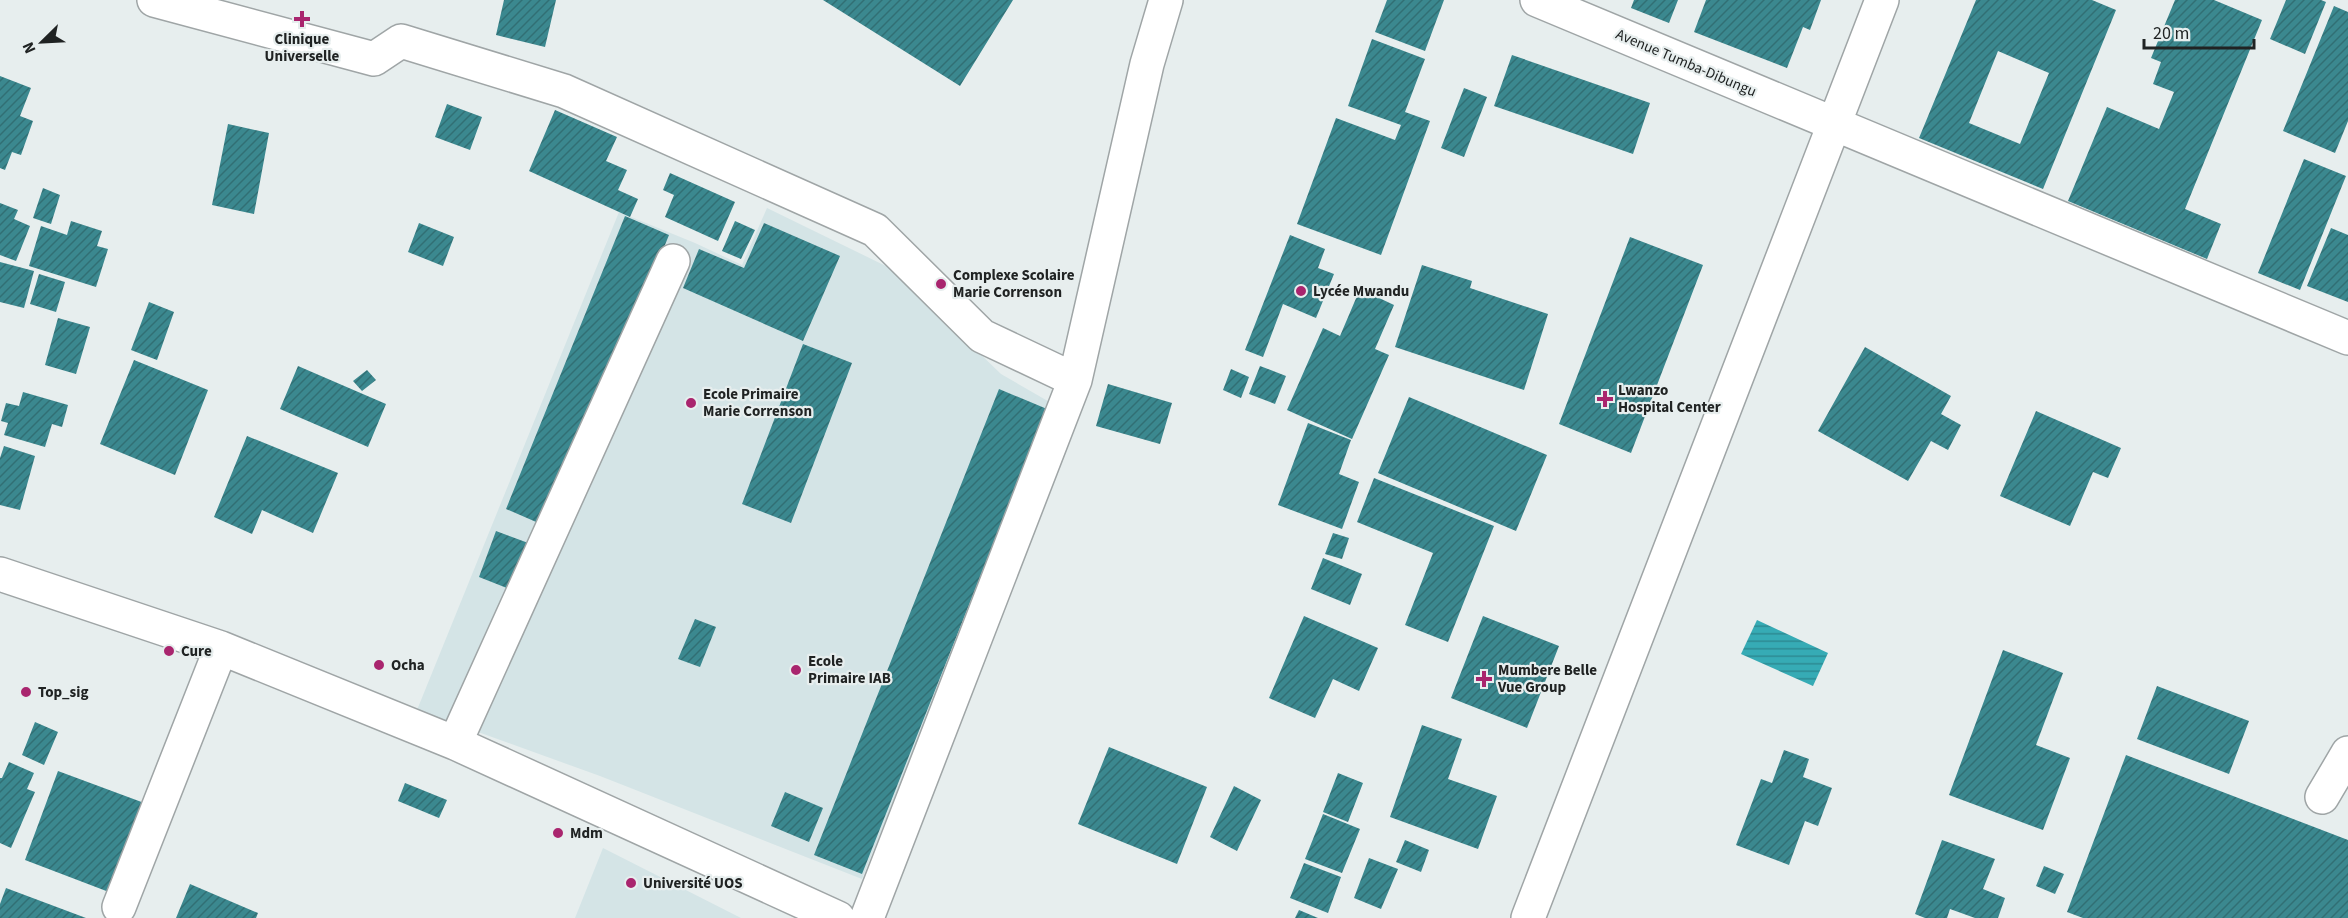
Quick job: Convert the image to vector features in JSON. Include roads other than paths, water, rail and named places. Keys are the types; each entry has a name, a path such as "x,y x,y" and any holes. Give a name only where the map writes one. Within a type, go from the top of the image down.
{"street":[{"path":"154,0 374,59 401,41 564,91 874,230 982,336 1075,380"},
{"path":"867,918 1075,380 1147,64 1166,0"},
{"name":"Avenue Tumba-Dibungu","path":"1537,0 2348,338"},
{"path":"1528,918 1882,0"},
{"path":"455,743 673,261"},
{"path":"0,574 221,648 455,743 838,918"},
{"path":"119,907 221,648"},
{"path":"2322,797 2348,753"}],"water":[{"path":"1757,620 1828,653 1813,686 1741,654"}],"place":[{"name":"Clinique Universelle","path":"302,19"},
{"name":"Complexe Scolaire Marie Correnson","path":"941,284"},
{"name":"Lycée Mwandu","path":"1301,291"},
{"name":"Lwanzo Hospital Center","path":"1605,399"},
{"name":"Ecole Primaire Marie Correnson","path":"691,403"},
{"name":"Cure","path":"169,651"},
{"name":"Ocha","path":"379,665"},
{"name":"Ecole Primaire IAB","path":"796,670"},
{"name":"Mumbere Belle Vue Group","path":"1484,679"},
{"name":"Top_sig","path":"26,692"},
{"name":"Mdm","path":"558,833"},
{"name":"Université UOS","path":"631,883"}]}
